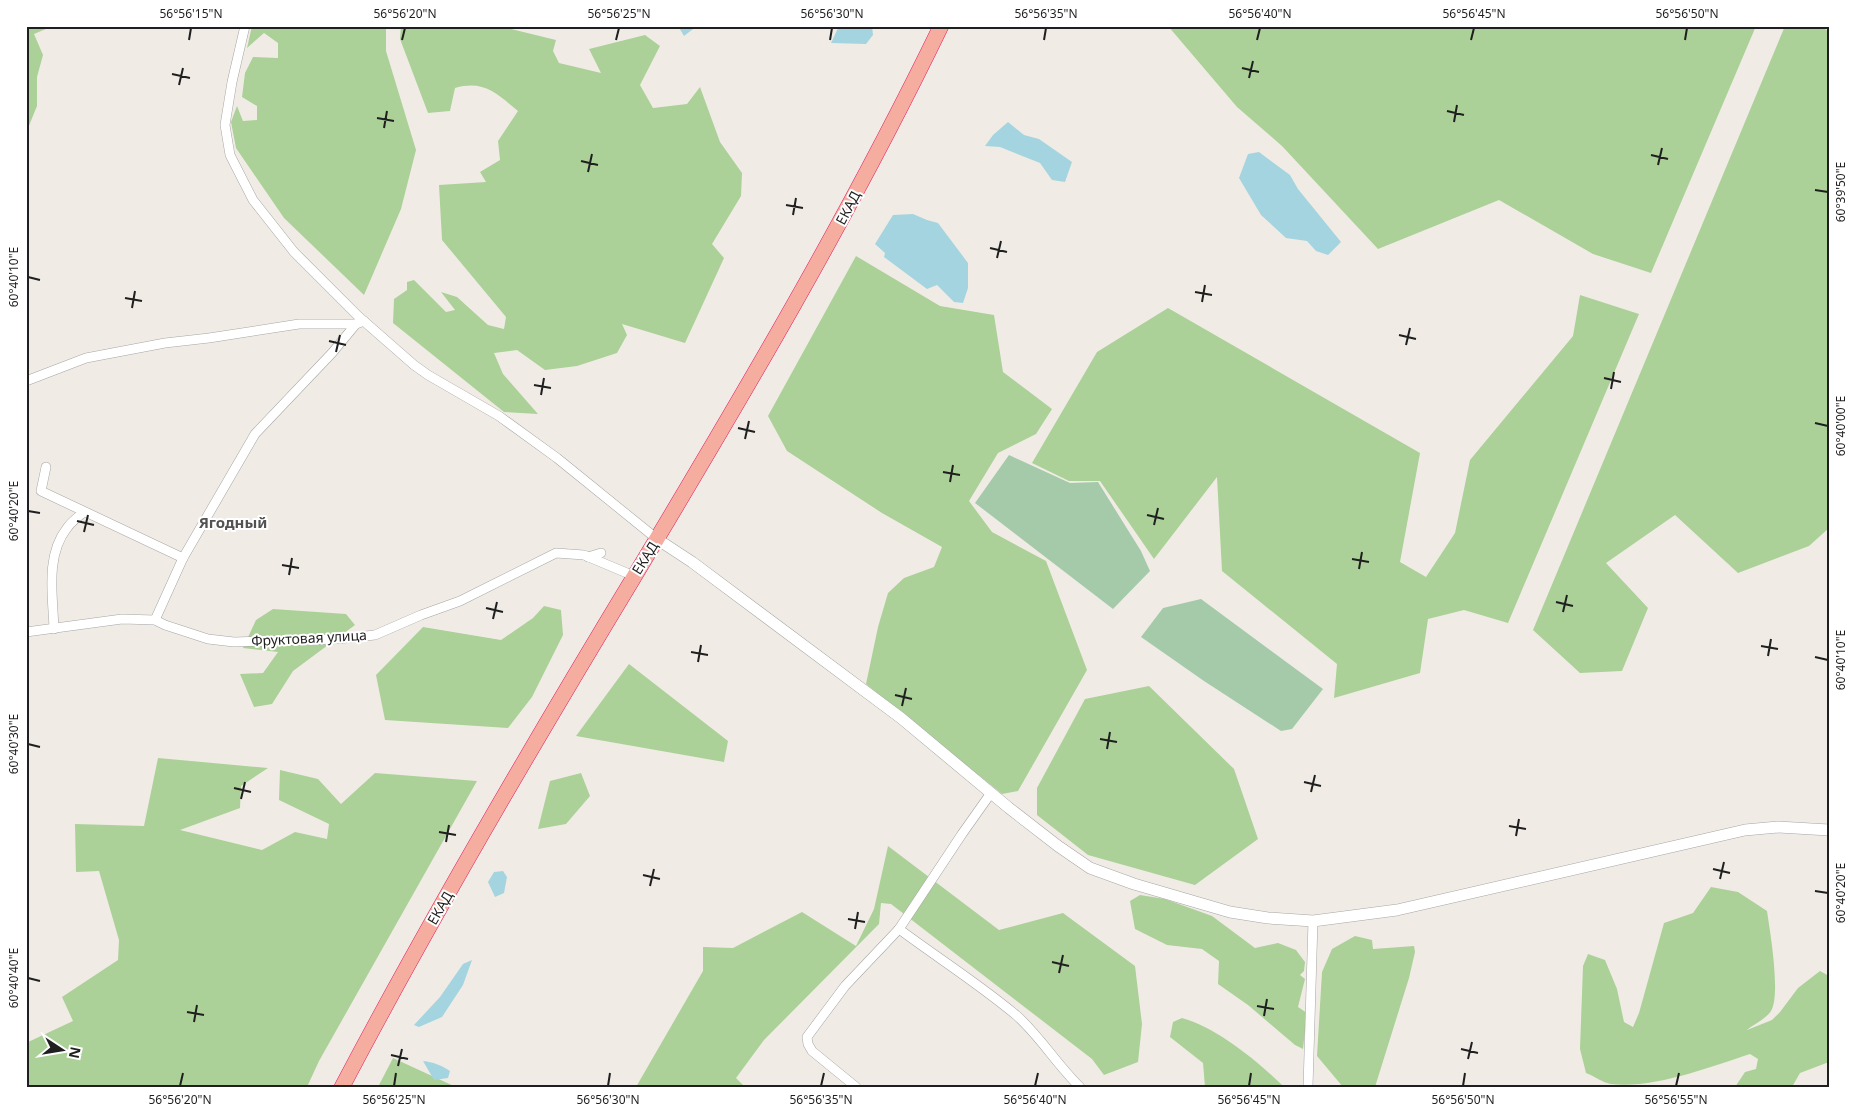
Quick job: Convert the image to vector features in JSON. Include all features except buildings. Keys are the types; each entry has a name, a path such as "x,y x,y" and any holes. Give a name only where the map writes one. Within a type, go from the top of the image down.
{"highway":[{"name":"ЕКАД","path":"342,1087 406,967 839,226 941,26"}],"street":[{"path":"245,26 232,82 225,124 230,155 253,200 294,252 360,322 428,375 499,416 557,458 657,539 692,562 901,718 992,794 1058,846 1090,868 1134,884 1230,912 1313,922 1397,910 1745,830 1778,827 1829,830"},
{"path":"26,382 86,358 165,343 299,324 360,322"},
{"path":"155,620 183,558 255,434 360,322"},
{"path":"46,467 41,491 183,558"},
{"path":"54,629 52,569 58,545 66,528 84,512"},
{"name":"Фруктовая улица","path":"26,632 122,619 155,620 208,639 234,642 337,639 375,635 421,615 460,602 556,553 584,555 634,576"},
{"path":"588,557 601,553"},
{"path":"856,1087 812,1051 807,1037 845,986 898,929 962,834 992,794"},
{"path":"1308,1087 1313,922"},
{"path":"898,929 964,974 1015,1014 1080,1087"}],"green space":[{"path":"26,26 53,26 34,34 43,55 37,77 37,106 26,133"},
{"path":"252,26 386,26 386,51 416,150 401,209 364,295 284,218 236,148 231,122 237,106 243,121 257,120 257,106 242,97 245,73 253,57 278,58 278,43 264,33 247,48"},
{"path":"401,26 499,26 556,40 553,51 559,63 601,73 589,49 645,35 660,46 640,85 653,108 687,104 700,87 720,142 742,173 741,196 712,244 724,258 685,343 622,324 627,335 617,353 577,366 545,370 517,350 494,353 503,374 538,414 504,412 393,323 394,299 407,290 407,282 414,280 446,312 455,310 441,292 457,297 488,325 504,329 506,317 442,240 439,185 486,182 480,172 500,160 498,141 518,111 489,90 482,87 465,86 455,88 450,111 428,113 400,39"},
{"path":"1168,26 1756,26 1651,273 1593,254 1499,200 1378,249 1282,146 1237,107"},
{"path":"1785,26 1821,26 1829,32 1829,528 1809,546 1738,573 1675,515 1606,563 1648,608 1622,671 1580,673 1533,630"},
{"path":"856,256 940,306 994,315 1003,372 1052,409 1036,434 998,453 969,501 992,532 1046,561 1087,670 1018,791 1002,794 866,684 878,627 888,593 904,578 934,567 942,547 882,513 787,451 768,416"},
{"path":"1580,295 1639,314 1508,623 1464,610 1428,619 1420,673 1334,698 1337,664 1222,571 1217,477 1154,559 1100,481 1069,481 1032,463 1097,352 1168,308 1420,453 1400,562 1426,577 1455,533 1470,460 1573,336"},
{"path":"1009,455 1070,483 1098,482 1141,551 1150,571 1113,609 975,503"},
{"path":"1201,599 1323,689 1292,729 1281,731 1141,637 1163,608"},
{"path":"544,606 561,610 563,635 532,697 508,728 385,720 376,675 423,627 501,640 533,618"},
{"path":"273,609 346,614 355,625 293,671 272,704 254,707 240,674 263,673 278,652 243,648 256,620"},
{"path":"629,664 728,741 724,762 576,736"},
{"path":"1149,686 1234,769 1258,839 1195,885 1088,855 1037,815 1037,788 1085,699"},
{"path":"158,758 268,768 241,786 240,808 180,830 262,850 295,832 327,839 329,824 279,800 280,770 318,779 341,804 375,773 477,781 319,1061 307,1087 26,1087 26,1043 73,1021 62,997 118,960 119,940 99,871 76,872 75,824 144,826"},
{"path":"581,773 590,796 566,824 538,829 550,781"},
{"path":"888,846 999,930 1063,913 1135,966 1142,1024 1138,1062 1104,1075 1092,1059 891,904 881,903 879,924 764,1040 736,1078 745,1087 636,1087 703,971 703,947 733,948 802,912 856,946 874,909"},
{"path":"1711,887 1738,892 1767,911 1774,962 1774,1003 1769,1014 1747,1030 1772,1020 1798,988 1820,971 1829,976 1829,1062 1800,1073 1792,1087 1735,1087 1745,1072 1756,1069 1758,1059 1750,1054 1682,1076 1628,1085 1611,1084 1586,1073 1580,1049 1583,966 1588,954 1605,960 1617,989 1624,1022 1633,1027 1639,1013 1664,923 1693,913"},
{"path":"1140,895 1165,899 1212,916 1255,948 1278,943 1296,950 1305,962 1304,971 1300,975 1305,979 1298,1007 1307,1013 1303,1049 1295,1045 1248,1005 1218,984 1219,961 1202,949 1167,945 1135,929 1130,901"},
{"path":"1355,936 1372,940 1373,949 1414,946 1415,952 1409,978 1375,1087 1343,1087 1317,1056 1322,972 1332,949"},
{"path":"1182,1018 1223,1037 1250,1057 1284,1087 1205,1087 1203,1063 1170,1037 1173,1022"},
{"path":"393,1058 456,1087 378,1087"}],"water":[{"path":"678,26 697,26 684,36"},
{"path":"839,26 872,26 873,35 866,44 831,43"},
{"path":"1008,122 1024,135 1039,139 1072,162 1065,182 1052,180 1040,163 1000,147 985,146 993,135"},
{"path":"1259,152 1290,175 1298,189 1341,242 1328,255 1316,251 1307,241 1286,238 1261,215 1239,178 1248,154"},
{"path":"913,214 938,223 968,263 968,288 963,303 954,302 937,285 927,289 884,257 885,253 875,244 893,215"},
{"path":"503,871 507,877 504,893 495,897 488,882 494,872"},
{"path":"472,960 463,985 442,1017 419,1027 414,1025 440,997 463,964"},
{"path":"423,1061 437,1064 450,1071 448,1078 434,1080"}],"district":[{"name":"Ягодный","path":"233,523"}]}
